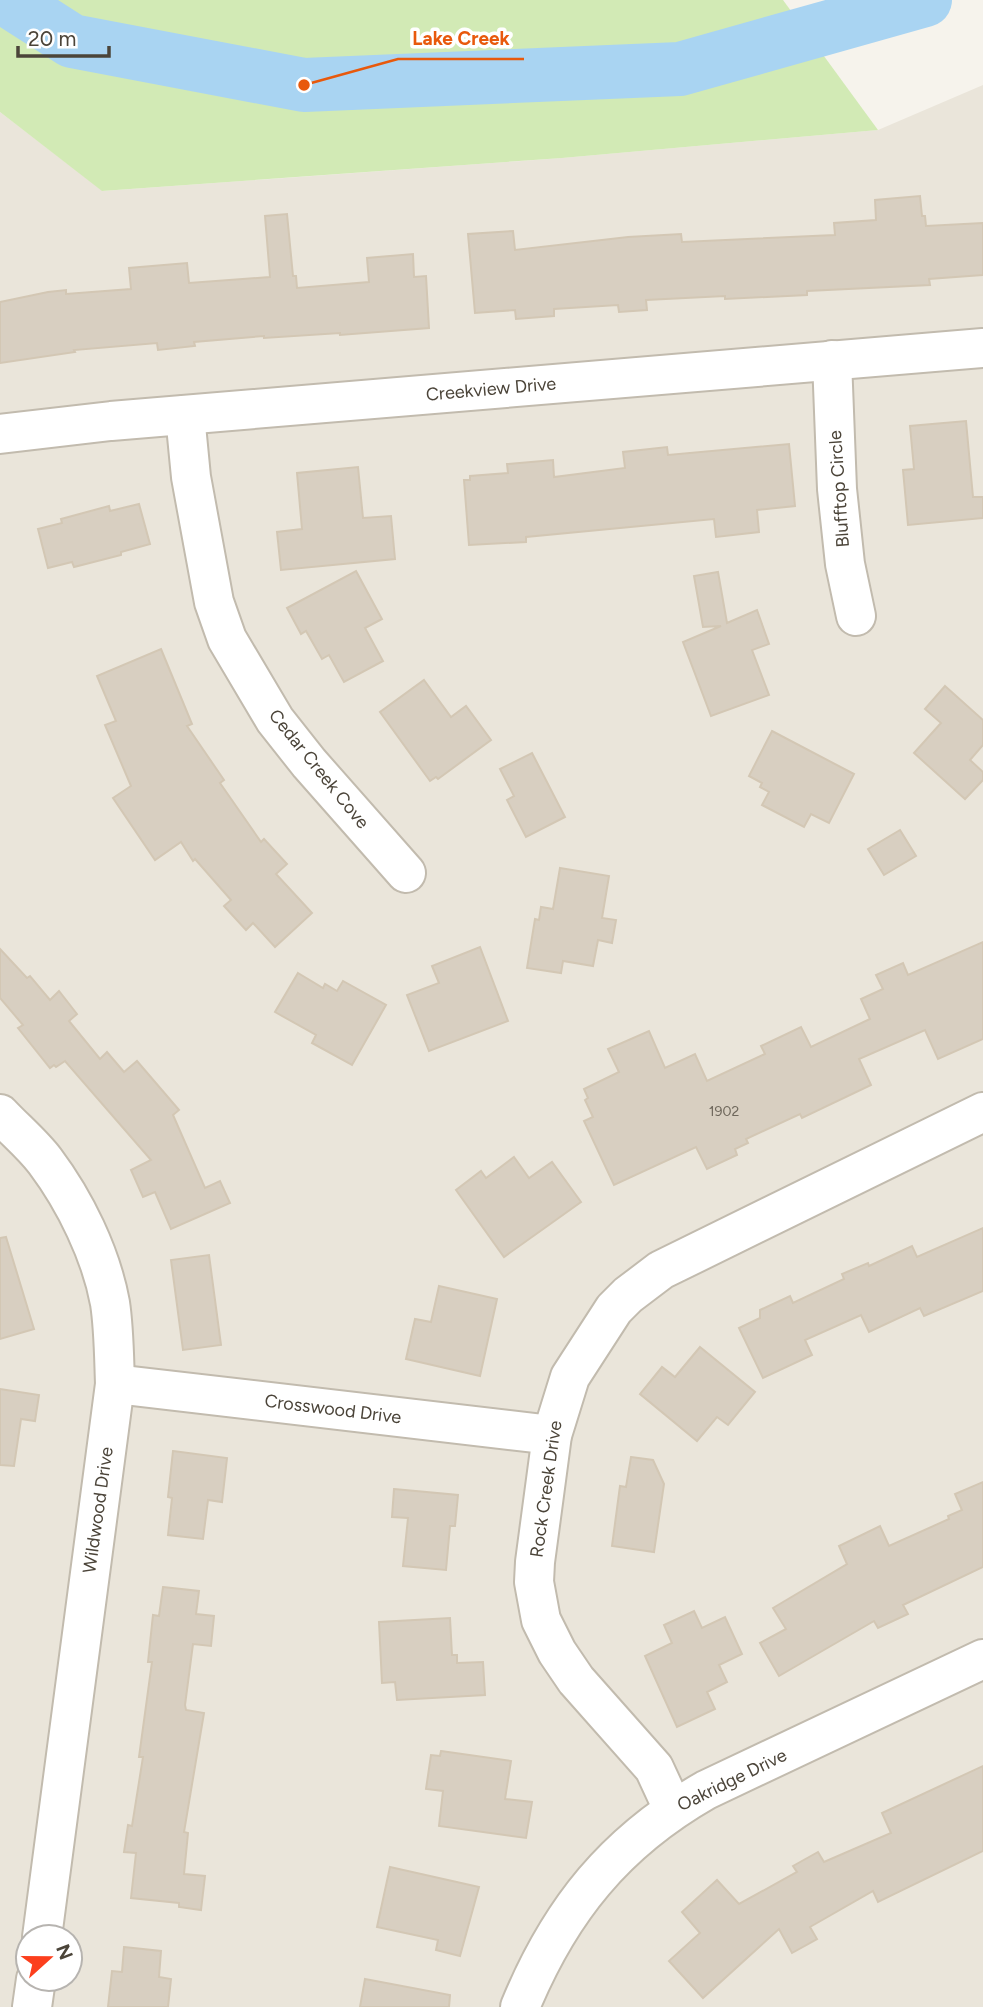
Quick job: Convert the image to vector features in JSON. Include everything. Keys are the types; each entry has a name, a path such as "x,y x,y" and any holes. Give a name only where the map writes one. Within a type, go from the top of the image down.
{"street":[{"name":"Creekview Drive","path":"0,434 185,415 983,348"},
{"name":"Blufftop Circle","path":"832,360 837,489 845,565 856,616"},
{"name":"Cedar Creek Cove","path":"185,415 191,477 212,590 227,639 275,720 309,763 406,873"},
{"name":"Rock Creek Drive","path":"673,1809 654,1768 576,1680 557,1653 541,1620 534,1582 535,1562 552,1435 570,1377 614,1309 661,1270 983,1112"},
{"name":"Wildwood Drive","path":"0,1114 43,1159 84,1227 110,1302 115,1384 44,1923"},
{"name":"Crosswood Drive","path":"115,1384 552,1435"},
{"name":"Oakridge Drive","path":"520,2007 539,1964 599,1873 635,1838 673,1809 706,1790 983,1659"}],"shaded area":[{"path":"983,85 983,2007 0,2007 0,112 103,191 562,158 878,130"}],"green space":[{"path":"0,0 783,0 878,130 562,158 102,191 0,112"}],"building":[{"path":"920,196 926,226 983,223 983,275 929,279 930,285 807,291 807,295 646,300 647,310 619,312 618,305 554,309 554,316 516,319 515,310 475,313 468,234 513,231 515,250 681,234 682,242 835,235 834,223 876,220 875,200"},
{"path":"287,214 293,276 296,276 297,288 369,282 367,258 413,254 414,277 426,276 429,328 340,335 264,336 194,342 195,346 158,350 157,343 74,350 75,352 0,363 0,302 66,290 66,294 131,289 129,268 187,263 189,283 270,277 265,216"},
{"path":"966,421 973,497 983,497 983,518 908,525 903,470 914,469 910,426"},
{"path":"789,444 795,506 757,510 759,532 716,537 714,519 526,537 526,542 469,545 464,480 470,480 470,476 508,473 507,464 553,460 554,477 625,468 623,452 667,447 668,455"},
{"path":"358,467 363,518 391,516 395,559 281,570 277,532 302,529 297,473"},
{"path":"139,504 150,544 121,552 121,555 74,567 72,562 48,568 38,529 62,523 61,519 109,506 110,511"},
{"path":"356,571 382,619 365,628 383,661 344,682 329,655 322,659 306,631 301,634 287,608"},
{"path":"718,572 727,623 757,610 769,644 752,650 769,695 711,716 683,642 721,626 703,627 694,576"},
{"path":"161,649 192,724 187,726 224,780 220,783 261,842 264,839 287,864 276,874 312,913 275,947 253,923 246,930 224,906 231,900 195,859 193,861 181,842 155,860 113,798 131,786 105,725 116,721 97,676"},
{"path":"424,680 451,717 466,706 491,740 438,779 436,777 430,781 380,712"},
{"path":"945,686 983,720 983,745 970,760 983,772 983,780 965,799 914,753 941,723 925,709"},
{"path":"772,731 854,774 829,823 811,814 804,827 762,805 769,792 760,787 762,783 749,776"},
{"path":"532,753 565,817 526,837 507,800 514,796 500,769"},
{"path":"900,830 916,856 884,875 868,849"},
{"path":"560,868 609,876 602,918 616,920 612,943 598,940 593,966 563,961 561,973 527,968 535,919 539,920 541,907 553,909"},
{"path":"983,942 983,1039 938,1059 925,1030 859,1059 871,1085 802,1118 800,1114 746,1139 748,1143 735,1149 737,1155 707,1169 696,1147 614,1185 584,1121 593,1117 585,1100 588,1098 584,1089 619,1072 608,1049 649,1031 665,1068 695,1054 707,1081 765,1054 761,1046 801,1027 811,1047 870,1019 861,999 883,989 876,975 903,963 908,975"},
{"path":"480,947 508,1021 429,1051 407,995 439,983 432,966"},
{"path":"0,949 27,978 30,976 50,1000 59,991 77,1014 69,1021 100,1059 107,1052 124,1072 137,1061 179,1110 173,1115 205,1188 220,1181 230,1203 171,1229 155,1192 143,1197 131,1170 151,1160 65,1061 50,1068 18,1028 23,1025 0,998"},
{"path":"298,973 323,988 325,984 337,991 343,981 386,1005 352,1065 312,1043 316,1035 275,1012"},
{"path":"514,1157 529,1178 552,1162 581,1202 504,1257 456,1190 481,1171 486,1178"},
{"path":"983,1228 983,1291 924,1316 920,1308 869,1332 861,1315 805,1340 812,1355 763,1378 739,1328 760,1318 760,1310 790,1296 793,1303 844,1279 842,1274 868,1263 869,1266 912,1246 917,1257"},
{"path":"6,1237 34,1329 0,1339 0,1238"},
{"path":"209,1255 221,1345 183,1350 171,1260"},
{"path":"439,1286 497,1299 480,1376 406,1359 415,1319 431,1322"},
{"path":"700,1347 755,1392 728,1425 717,1417 697,1441 640,1394 662,1367 675,1377"},
{"path":"0,1389 39,1395 35,1421 21,1419 14,1466 0,1465"},
{"path":"173,1451 227,1458 222,1502 208,1500 203,1539 168,1535 172,1498 168,1497"},
{"path":"631,1457 653,1460 664,1484 654,1552 612,1546 620,1486 626,1487"},
{"path":"983,1482 983,1567 903,1605 908,1614 878,1628 874,1621 779,1676 760,1643 786,1629 773,1608 847,1564 839,1546 880,1526 889,1546 949,1519 948,1516 962,1510 955,1494"},
{"path":"394,1489 458,1495 455,1526 450,1526 446,1570 403,1566 408,1518 392,1517"},
{"path":"163,1587 199,1591 196,1614 214,1616 211,1646 193,1644 185,1705 186,1710 204,1713 184,1832 188,1833 184,1874 205,1876 201,1910 179,1907 179,1903 131,1898 136,1853 124,1852 128,1825 132,1826 143,1757 139,1757 152,1662 148,1662 153,1615 159,1616"},
{"path":"694,1611 702,1628 725,1617 742,1654 719,1665 727,1682 707,1692 715,1709 677,1727 645,1656 672,1643 664,1625"},
{"path":"450,1618 452,1655 457,1655 457,1663 483,1662 485,1695 397,1700 395,1682 382,1683 379,1622"},
{"path":"441,1751 511,1761 505,1799 532,1802 526,1838 439,1826 443,1791 426,1789 431,1755 440,1756"},
{"path":"983,1766 983,1851 878,1902 873,1891 810,1927 817,1939 792,1953 779,1929 703,1998 669,1961 700,1933 682,1912 717,1880 739,1904 797,1872 793,1866 818,1852 824,1862 891,1833 882,1813"},
{"path":"390,1867 479,1887 460,1956 436,1950 438,1940 377,1927"},
{"path":"124,1947 161,1951 159,1977 171,1979 168,2007 108,2007 112,1971 122,1972"},
{"path":"365,1979 450,1995 449,2007 360,2007"}],"waterway":[{"path":"8,0 72,41 304,85 680,69 925,0"}],"place":[{"name":"Lake Creek","path":"304,85"}]}
